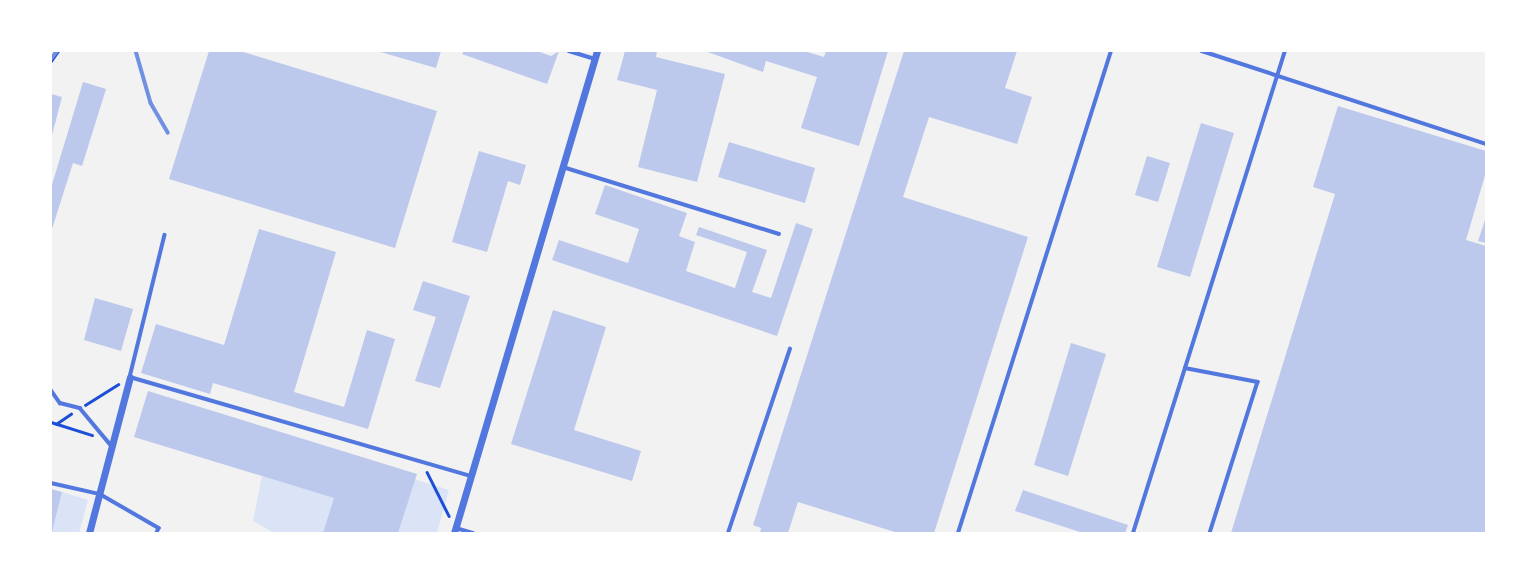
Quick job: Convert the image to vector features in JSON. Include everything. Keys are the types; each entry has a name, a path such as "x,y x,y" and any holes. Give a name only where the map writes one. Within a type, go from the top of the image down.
{"street":[{"path":"455,531 596,55"},
{"path":"89,533 114,448 130,377"}],"lane":[{"path":"569,51 596,55"},
{"path":"958,533 1111,51"},
{"path":"1202,51 1279,73 1486,144"},
{"path":"1133,533 1286,51"},
{"path":"563,167 779,233"},
{"path":"165,235 130,377 472,476"},
{"path":"728,533 790,349"},
{"path":"1185,368 1258,382 1210,533"},
{"path":"51,390 60,403 80,408 114,448"},
{"path":"51,483 100,494 159,528 157,533"},
{"path":"455,531 473,533"}],"path":[{"path":"51,61 58,51"},
{"path":"56,424 130,377"},
{"path":"51,422 106,439"},
{"path":"421,461 455,531"}],"shaded area":[{"path":"148,395 449,490 437,533 274,533 253,521 267,450"},
{"path":"62,492 88,500 79,533 51,533"}],"building":[{"path":"209,51 240,51 437,111 395,248 169,179"},
{"path":"377,51 441,51 436,68"},
{"path":"464,51 537,51 551,56 559,51 547,84 462,54"},
{"path":"625,51 657,51 656,57 725,74 697,182 638,167 657,90 617,80"},
{"path":"705,51 804,51 824,57 826,51 888,51 859,146 801,128 817,77 766,61 763,72"},
{"path":"904,51 1017,51 1005,88 1032,97 1017,144 929,117 903,197 1028,237 934,533 898,533 798,502 788,533 760,533 761,528 753,525"},
{"path":"83,82 106,89 82,166 73,163 51,232 51,188"},
{"path":"51,94 62,97 52,135 51,135"},
{"path":"1338,106 1486,151 1486,172 1466,240 1486,246 1485,533 1231,533 1335,194 1313,187"},
{"path":"1201,123 1234,133 1190,277 1157,267"},
{"path":"729,142 815,168 805,203 718,177"},
{"path":"479,151 526,165 520,185 508,181 487,252 452,242"},
{"path":"1147,156 1170,163 1158,202 1135,195"},
{"path":"605,185 687,213 679,236 695,242 686,271 735,288 747,252 696,235 699,227 767,250 752,292 771,298 796,223 813,229 777,336 552,260 559,240 628,263 639,229 595,214"},
{"path":"1486,217 1486,243 1478,241"},
{"path":"259,229 336,252 294,392 344,407 367,330 395,339 368,429 213,383 210,394 141,373 156,324 224,345"},
{"path":"423,281 470,296 440,388 415,381 436,317 413,310"},
{"path":"95,298 133,309 121,351 84,340"},
{"path":"553,310 606,327 574,430 641,451 632,481 511,444"},
{"path":"1071,343 1106,354 1068,476 1034,465"},
{"path":"148,391 417,474 398,533 323,533 334,498 134,437"},
{"path":"51,489 62,492 52,532 51,532"},
{"path":"1023,490 1128,525 1125,533 1083,533 1015,511"}],"railway":[{"path":"51,59 57,51"},
{"path":"136,51 151,103 168,132"}]}
